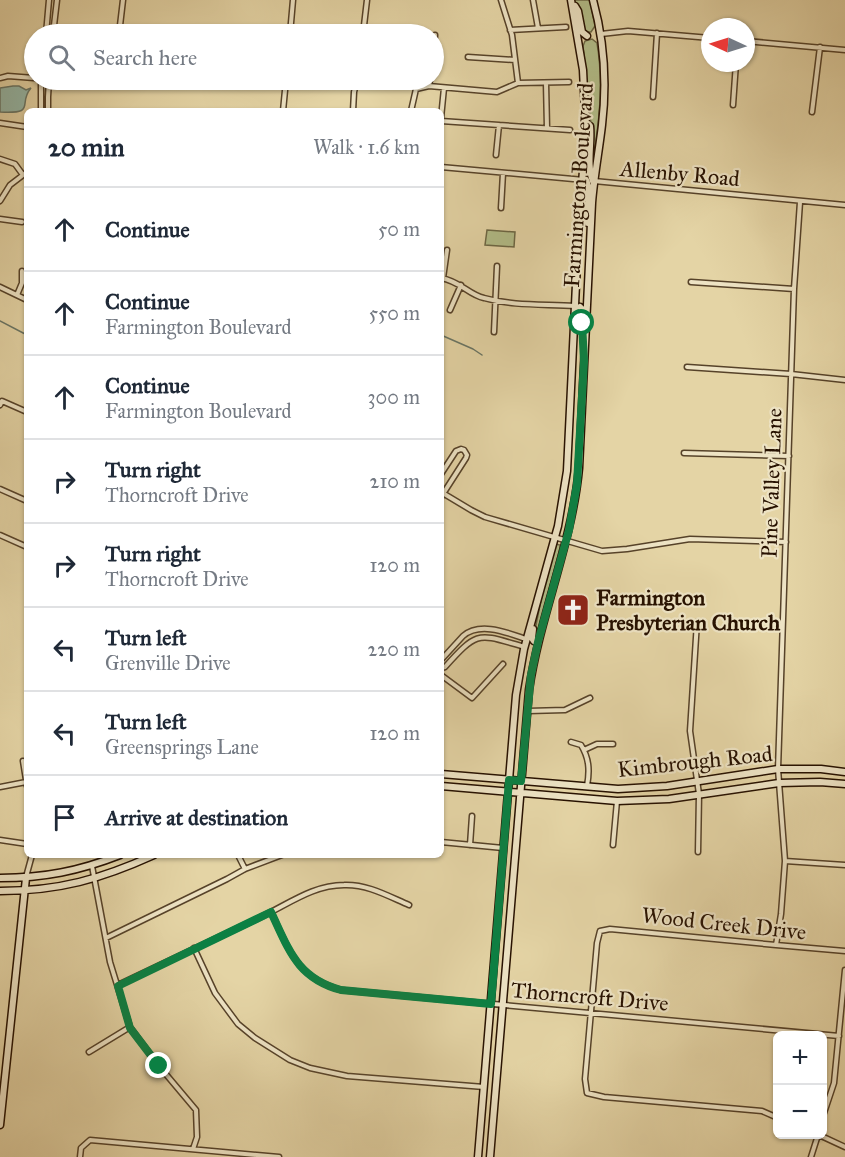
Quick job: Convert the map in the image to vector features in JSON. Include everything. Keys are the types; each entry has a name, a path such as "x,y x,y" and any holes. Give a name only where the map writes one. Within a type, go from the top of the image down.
{"main road":[{"path":"571,0 578,11 582,32 587,36"},
{"name":"Farmington Boulevard","path":"490,1157 533,641 540,590 560,514 567,471 580,307 590,236 583,70 571,0"},
{"name":"Farmington Boulevard","path":"478,1157 516,695 525,647 533,641 566,541 576,497 579,468 584,361 580,307 579,222 602,123 604,101 601,34 593,0"},
{"path":"578,38 601,34"},
{"name":"Kimbrough Road","path":"444,774 618,789 668,786 778,770 821,769 845,772"},
{"name":"Kimbrough Road","path":"444,786 617,801 669,799 779,783 845,784"},
{"path":"0,878 26,878 65,873 112,858"},
{"path":"0,891 25,891 94,879 147,858"},
{"path":"0,1125 26,878"},
{"path":"484,1087 495,1088"}],"street":[{"path":"47,24 49,0"},
{"path":"54,24 57,0"},
{"path":"120,24 123,0"},
{"path":"291,24 293,0"},
{"path":"364,24 367,0"},
{"path":"501,0 510,30 518,83"},
{"path":"533,0 538,28"},
{"path":"510,30 566,27"},
{"path":"601,34 628,31 701,37"},
{"path":"653,97 657,33"},
{"path":"755,42 845,50"},
{"path":"812,112 820,47"},
{"path":"468,57 515,58"},
{"path":"733,105 735,72"},
{"path":"0,78 24,77"},
{"path":"444,88 497,92 518,83 569,82"},
{"path":"546,83 547,128"},
{"path":"41,90 41,108"},
{"path":"48,90 48,108"},
{"path":"283,108 285,90"},
{"path":"353,108 354,90"},
{"path":"412,108 416,90"},
{"path":"442,108 444,90"},
{"path":"444,120 570,130"},
{"path":"0,123 24,127"},
{"path":"496,155 499,125"},
{"path":"0,159 15,164 24,172"},
{"name":"Allenby Road","path":"444,167 845,205"},
{"path":"501,208 503,173"},
{"path":"0,201 10,185 24,174"},
{"name":"Pine Valley Lane","path":"776,945 785,861 778,770 794,289 800,202"},
{"path":"0,219 22,222"},
{"path":"444,267 447,250"},
{"path":"494,332 497,266"},
{"path":"17,295 22,283 22,271"},
{"path":"444,278 452,280 481,298 521,304 580,307"},
{"path":"691,282 794,289"},
{"path":"450,310 461,285"},
{"path":"0,287 24,298"},
{"path":"687,368 791,374 845,380"},
{"path":"0,405 2,401 24,411"},
{"path":"444,469 456,451 461,448 464,450 466,458 444,491"},
{"path":"684,453 789,456"},
{"path":"0,489 24,500"},
{"path":"444,495 485,517 602,551 690,539 786,542"},
{"path":"0,535 24,546"},
{"path":"697,622 690,731 699,794 699,852"},
{"path":"444,657 463,636 481,629 496,630 533,641"},
{"path":"444,667 469,642 480,636 492,637 525,647"},
{"path":"444,677 472,698 503,664"},
{"path":"527,711 565,710 590,698"},
{"path":"571,742 581,745 584,750 588,764 587,786"},
{"path":"584,750 597,744 613,744"},
{"path":"23,761 24,767"},
{"path":"0,787 24,784"},
{"path":"613,845 617,801"},
{"path":"470,845 472,816"},
{"path":"0,840 24,844"},
{"path":"444,842 504,848"},
{"path":"26,878 31,858"},
{"path":"240,858 245,869"},
{"path":"106,938 245,869 274,858"},
{"path":"785,861 845,866"},
{"path":"92,866 110,962 130,1028 196,1110 197,1137 193,1149"},
{"path":"118,986 315,889 344,885 362,886 409,905"},
{"name":"Thorncroft Drive","path":"271,912 289,951 304,971 325,986 341,990 839,1036"},
{"name":"Wood Creek Drive","path":"591,1013 600,931 610,929 845,951"},
{"path":"194,948 215,993 238,1024 255,1038 290,1060 310,1068 347,1076 484,1087"},
{"path":"827,1104 834,1083 845,970"},
{"path":"591,1013 585,1079 587,1093 604,1097 762,1112 773,1116"},
{"path":"89,1052 130,1028"},
{"path":"811,1157 816,1139"},
{"path":"826,1139 845,1147"},
{"path":"80,1157 81,1148 90,1140 279,1157"}],"green space":[{"path":"574,0 590,0 595,26 591,32 585,32"},
{"path":"592,39 597,43 600,89 599,120 592,166 592,134 583,46 585,41"},
{"path":"487,230 515,232 514,247 485,245"},
{"path":"556,544 560,545 560,548 535,636 543,590"}],"shaded area":[{"path":"19,86 24,90 30,90 23,110 0,112 0,88"}],"waterway":[{"path":"0,321 24,333"},
{"path":"444,336 482,355"}],"place":[{"name":"Farmington Presbyterian Church","path":"573,610"}],"route":[{"path":"159,1066 130,1028 118,986 271,912 289,951 304,971 325,986 341,990 491,1004 509,780 521,781 534,658 576,497 584,361 582,323"}]}
